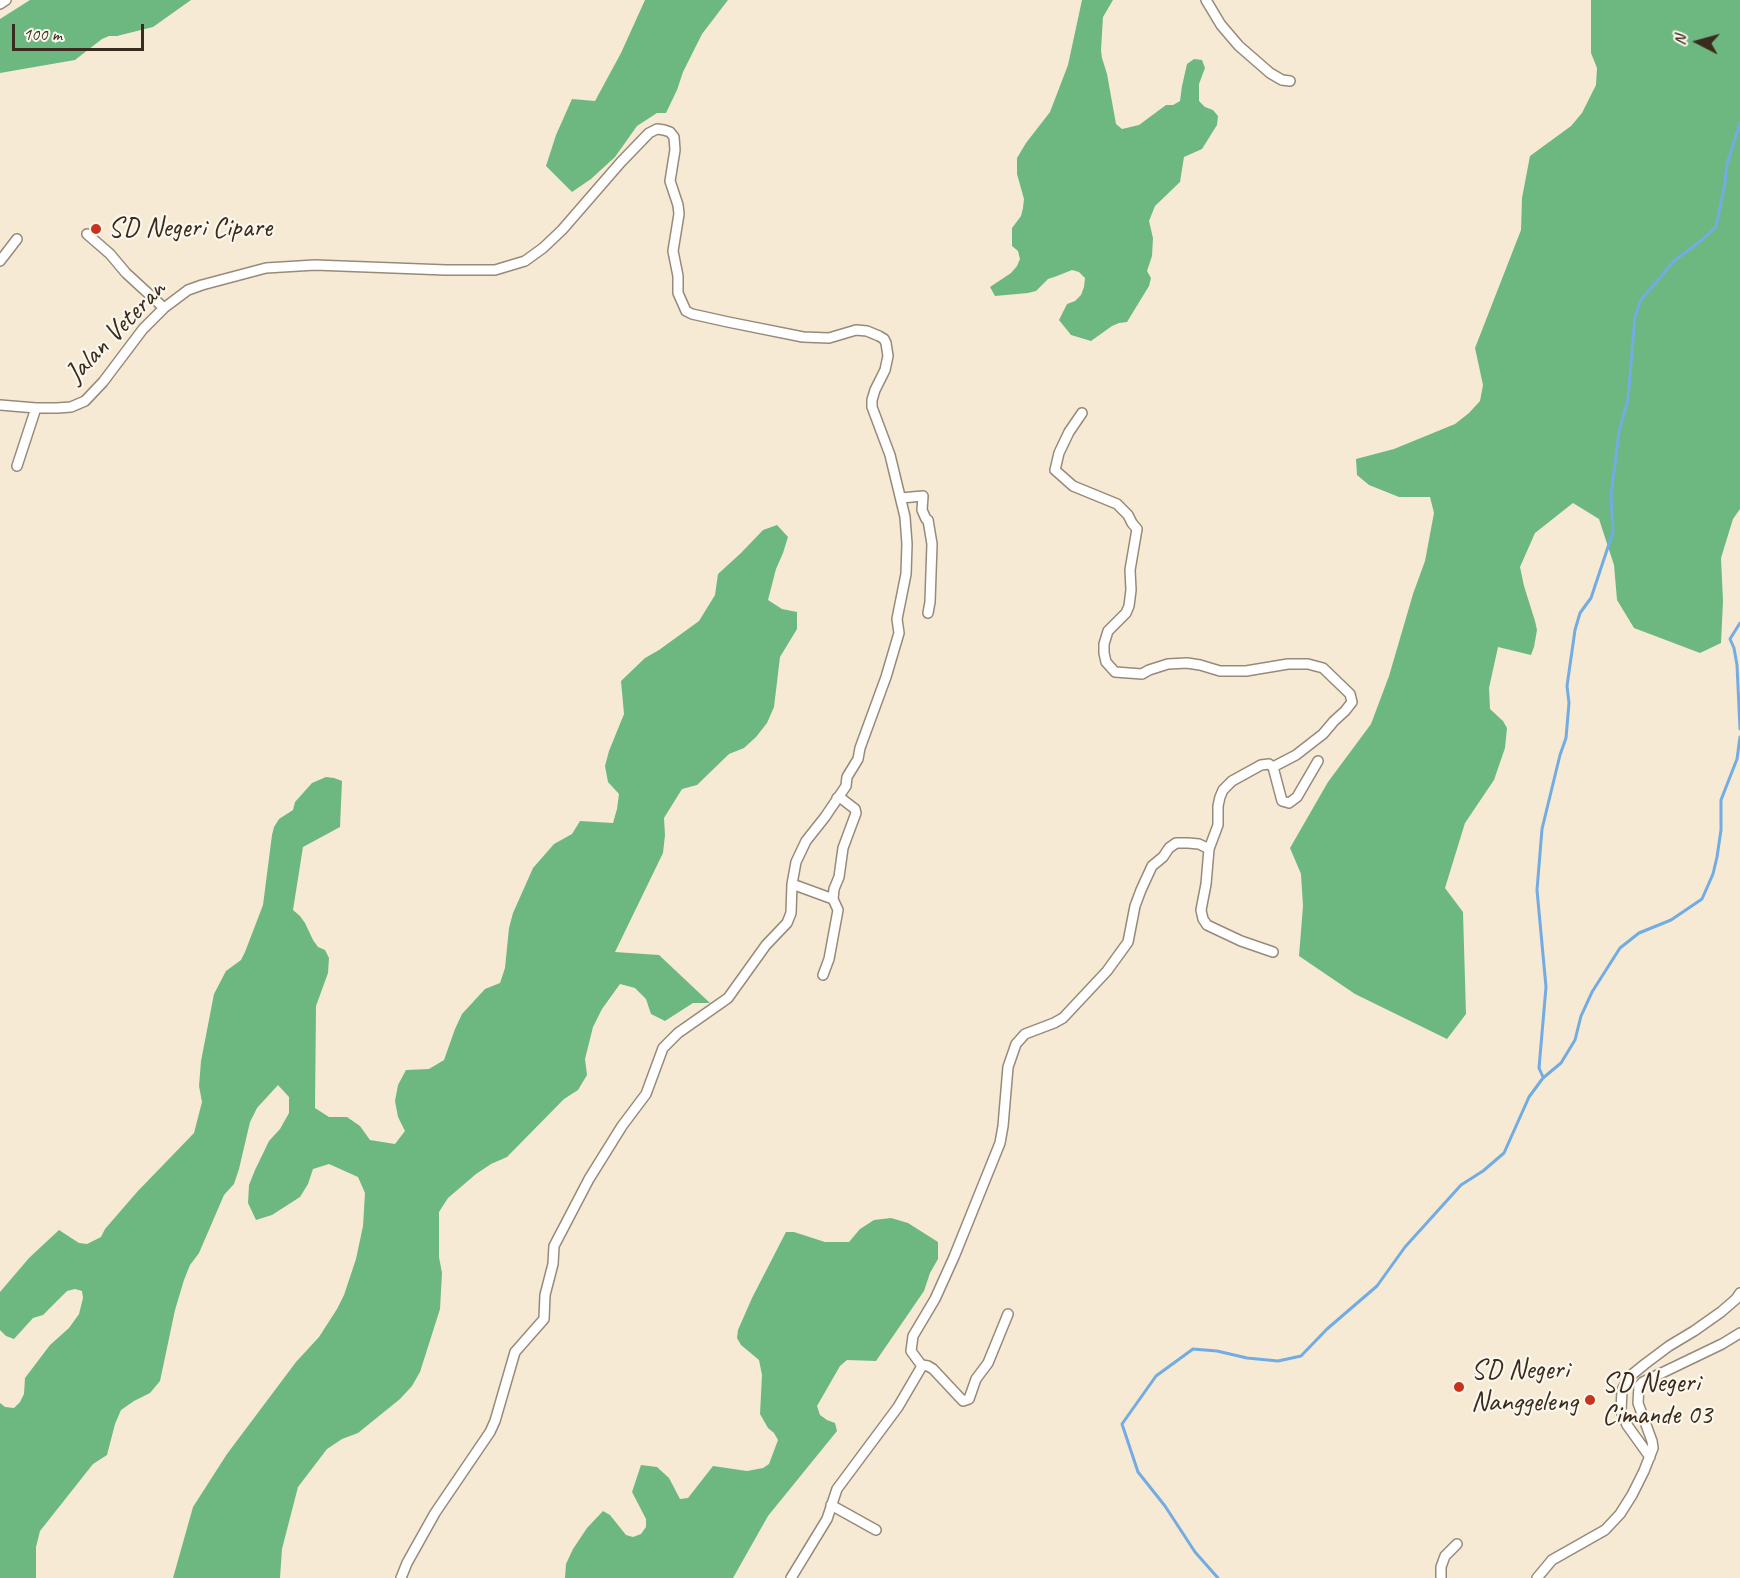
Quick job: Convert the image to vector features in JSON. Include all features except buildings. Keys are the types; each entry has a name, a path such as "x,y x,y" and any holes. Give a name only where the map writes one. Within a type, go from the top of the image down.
{"street":[{"path":"0,3 6,0"},
{"path":"1206,0 1221,25 1239,46 1270,73 1282,80 1290,81"},
{"name":"Jalan Veteran","path":"0,405 71,408 85,401 103,382 143,329 164,308 191,288 266,268 315,265 495,270 525,261 562,230 640,141 657,129 670,132 674,137 675,150 670,181 680,214 673,251 678,276 678,293 686,310 692,314 803,337 829,338 856,330 867,331 884,339 888,357 885,370 875,390 872,407 891,454 901,498"},
{"path":"87,234 164,308"},
{"path":"0,261 17,239"},
{"path":"17,466 36,408"},
{"path":"1082,414 1069,432 1059,453 1055,470 1073,486 1117,504 1137,529 1130,570 1129,606 1126,614 1108,631 1104,644 1106,662 1115,672 1142,674 1168,664 1187,663 1220,671 1246,671 1288,664 1308,664 1323,668 1350,694 1352,702 1346,711 1334,720 1323,734 1296,755 1273,767"},
{"path":"401,1578 435,1513 490,1432 515,1352 544,1319 545,1295 553,1264 554,1246 589,1179 622,1126 646,1094 663,1048 678,1033 728,998 766,945 787,923 791,913 792,884 796,862 801,850 846,786 847,777 858,759 900,633 897,619 906,574 907,556 905,517 901,498 923,496 922,510 928,520 932,544 928,613"},
{"path":"1273,952 1241,941 1207,925 1203,919 1201,910 1209,849 1218,825 1218,806 1223,789 1232,781 1247,771 1269,764 1273,767 1282,801 1289,803 1297,797 1318,761"},
{"path":"824,975 838,910 832,899 839,877 842,853 856,813 855,809 837,798"},
{"path":"1008,1314 988,1363 976,1379 969,1400 963,1401 933,1369 922,1365 911,1351 913,1336 947,1274 1000,1143 1008,1067 1016,1044 1024,1034 1063,1018 1107,971 1128,942 1135,906 1152,867 1169,848 1176,843 1188,843 1209,849"},
{"path":"792,884 832,899"},
{"path":"1650,1457 1627,1425 1621,1411 1622,1390 1629,1377 1669,1346 1721,1312 1740,1293"},
{"path":"1537,1578 1552,1560 1605,1530 1632,1495 1653,1448 1638,1403 1639,1386 1740,1333"},
{"path":"791,1578 826,1519 837,1489 898,1407 922,1365"},
{"path":"831,1505 876,1530"},
{"path":"1441,1578 1441,1567 1445,1556 1457,1544"}],"green space":[{"path":"30,0 191,0 153,27 109,36 75,60 0,73 0,19"},
{"path":"645,0 728,0 702,34 666,113 657,113 637,126 615,157 591,179 572,192 546,166 556,135 572,99 595,101 621,53"},
{"path":"1082,0 1113,0 1103,17 1101,50 1116,124 1122,129 1139,125 1166,105 1173,105 1180,101 1187,64 1194,59 1202,60 1205,68 1199,84 1199,101 1218,116 1217,125 1202,149 1184,157 1180,182 1155,206 1149,221 1153,238 1152,256 1147,271 1151,278 1149,286 1127,322 1112,326 1091,341 1071,335 1059,320 1067,304 1075,301 1081,295 1085,278 1079,272 1072,270 1048,279 1036,291 1028,293 995,296 990,287 1011,273 1020,259 1018,251 1012,246 1012,228 1021,216 1024,199 1017,174 1017,158 1050,112 1068,65"},
{"path":"1591,0 1740,0 1740,509 1733,519 1721,558 1723,601 1721,643 1700,653 1634,628 1617,600 1614,565 1599,519 1573,503 1535,533 1520,567 1537,630 1534,647 1531,655 1498,647 1489,688 1490,709 1507,728 1505,748 1494,780 1465,823 1445,888 1463,912 1466,1014 1447,1039 1355,994 1299,956 1303,906 1301,874 1290,848 1328,782 1371,724 1389,676 1425,561 1434,513 1430,497 1399,497 1369,485 1357,475 1356,459 1394,449 1455,424 1480,401 1483,385 1475,348 1521,230 1522,198 1530,156 1571,126 1582,113 1596,85 1597,68 1591,53"},
{"path":"777,525 788,537 768,600 782,609 797,612 797,629 780,657 774,707 767,723 744,748 729,754 697,785 682,789 664,818 663,853 615,952 659,955 710,1003 693,1003 665,1021 651,1014 646,999 635,988 620,984 602,1009 593,1027 585,1059 587,1075 578,1090 564,1099 507,1157 476,1174 448,1198 439,1212 439,1257 442,1273 440,1309 420,1372 412,1386 400,1399 358,1433 342,1439 327,1449 298,1487 282,1549 280,1578 173,1578 193,1507 227,1454 296,1362 319,1337 344,1295 356,1259 363,1226 365,1193 358,1177 329,1164 313,1169 300,1197 272,1215 256,1220 248,1203 249,1185 255,1170 269,1141 280,1129 289,1113 289,1097 278,1085 257,1108 250,1122 234,1184 224,1195 199,1253 190,1265 184,1280 175,1310 160,1381 150,1393 121,1410 107,1455 93,1464 40,1531 36,1547 36,1578 0,1578 0,1403 5,1407 14,1408 20,1402 24,1394 25,1378 50,1345 69,1328 79,1314 83,1298 82,1291 75,1289 67,1291 43,1315 33,1318 14,1339 6,1336 0,1330 0,1292 29,1258 59,1230 79,1243 87,1244 101,1237 105,1229 137,1192 194,1133 202,1102 199,1086 201,1061 214,994 226,971 241,960 263,905 272,835 279,819 293,810 295,802 312,783 326,777 342,781 340,827 303,847 293,910 305,923 318,947 325,950 329,958 328,973 316,1006 315,1108 329,1117 347,1117 360,1126 370,1140 395,1144 405,1131 398,1117 395,1101 398,1085 406,1070 429,1069 444,1060 462,1014 485,989 500,983 505,968 513,913 533,868 554,844 572,834 580,821 613,823 619,794 608,782 605,766 624,714 621,681 645,658 699,621 715,595 718,574 763,530"},
{"path":"891,1218 908,1223 938,1242 938,1259 924,1291 876,1361 847,1360 840,1366 817,1406 820,1415 835,1423 837,1431 768,1516 733,1578 565,1578 566,1564 573,1549 587,1528 603,1511 610,1515 626,1535 633,1537 641,1534 646,1527 646,1519 632,1492 641,1465 657,1467 669,1478 680,1499 688,1498 713,1466 747,1471 763,1468 769,1464 778,1440 760,1414 762,1375 759,1360 741,1345 737,1338 738,1330 752,1298 786,1232 794,1232 825,1242 849,1242 860,1229 874,1220"}],"waterway":[{"path":"1543,1077 1539,1068 1546,987 1537,890 1542,829 1566,738 1569,703 1567,686 1575,630 1580,613 1591,598 1613,532 1611,495 1619,432 1628,399 1635,316 1641,300 1675,260 1716,227 1727,164 1740,123"},
{"path":"1740,623 1730,639 1737,665 1740,729"},
{"path":"1218,1578 1195,1552 1165,1506 1138,1472 1122,1424 1156,1376 1193,1349 1278,1361 1301,1356 1327,1329 1377,1286 1405,1247 1461,1185 1483,1171 1504,1153 1529,1097 1543,1078 1561,1063 1575,1040 1581,1016 1592,992 1620,948 1639,933 1671,920 1702,899 1713,874 1717,857 1721,830 1721,800 1737,759 1740,737"}],"place":[{"name":"SD Negeri Cipare","path":"96,229"},
{"name":"SD Negeri Nanggeleng","path":"1459,1387"},
{"name":"SD Negeri Cimande 03","path":"1590,1400"}]}
